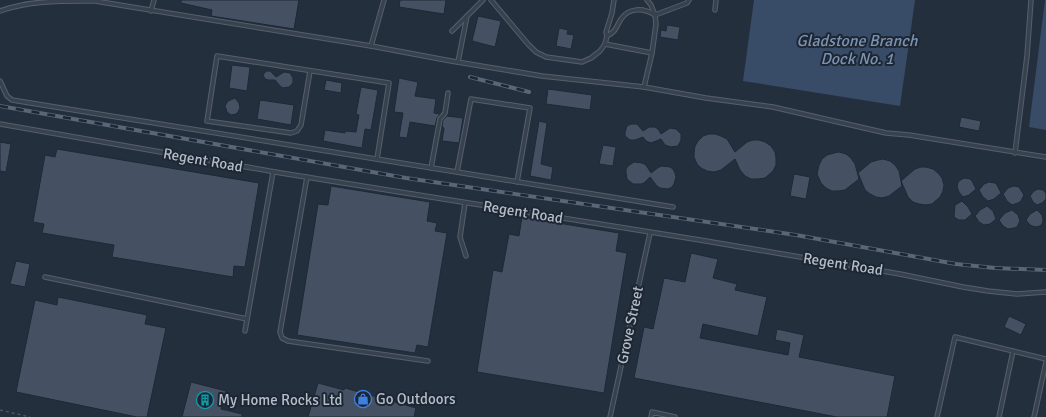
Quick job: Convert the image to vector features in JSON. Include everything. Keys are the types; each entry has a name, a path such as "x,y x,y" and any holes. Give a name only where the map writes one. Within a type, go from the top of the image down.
{"lane":[{"path":"151,11 154,0"},
{"path":"371,46 384,0"},
{"path":"452,31 483,0"},
{"path":"491,0 536,52 546,57 582,62 600,52 605,44 608,36 606,32 612,13 614,0"},
{"path":"644,87 652,53 656,24 655,15 647,0"},
{"path":"655,15 687,3 689,0"},
{"path":"714,10 716,0"},
{"path":"1016,153 1028,56 1031,0"},
{"path":"0,11 11,7 50,2 95,1 371,46 542,76 644,87 706,98 773,107 886,133 909,135 1046,158"},
{"path":"608,36 613,33 622,17 629,12 648,10 655,15"},
{"path":"458,62 467,16"},
{"path":"605,44 652,53"},
{"path":"310,71 301,125 297,131 291,133 207,121 217,56 310,71 389,84 377,159"},
{"path":"0,81 7,96 12,100 673,207"},
{"path":"432,168 440,119 445,113 448,93"},
{"path":"457,172 471,99 530,108 517,182"},
{"name":"Regent Road","path":"0,124 273,172 650,232 900,274 988,292 1016,294 1046,292"},
{"path":"245,331 273,172"},
{"path":"307,177 280,332 282,338 288,341 428,361"},
{"path":"465,203 460,237 466,256"},
{"name":"Grove Street","path":"610,417 650,232"},
{"path":"45,277 247,320"},
{"path":"937,417 955,337 1046,360 1034,417"},
{"path":"999,417 1013,351"},
{"path":"650,417 652,412 675,417"}],"path":[{"path":"0,410 30,417"}],"water":[{"name":"Gladstone Branch Dock No. 1","path":"754,0 915,0 900,106 743,81"},
{"path":"1046,0 1046,130 1029,127"}],"building":[{"path":"181,0 299,0 294,29 211,16 212,10 181,3"},
{"path":"400,0 446,0 444,14 399,7"},
{"path":"478,16 501,21 495,47 472,41"},
{"path":"667,25 680,27 678,40 660,37 661,30 666,31"},
{"path":"559,28 568,30 567,34 574,35 571,49 556,46"},
{"path":"232,65 250,67 247,91 229,88"},
{"path":"266,71 270,71 276,77 284,72 290,73 293,78 293,83 289,87 283,88 275,80 265,79 263,75"},
{"path":"399,78 418,82 415,96 436,99 434,113 440,114 437,118 435,126 410,122 407,138 399,137 403,113 394,112"},
{"path":"326,80 342,83 341,93 324,90"},
{"path":"361,87 378,90 371,130 365,129 362,148 323,141 325,130 345,133 345,131 356,132 359,115 356,114"},
{"path":"548,89 592,95 590,110 546,104"},
{"path":"235,98 239,103 240,108 236,114 231,115 227,112 225,106 228,101"},
{"path":"260,100 294,105 291,125 257,119"},
{"path":"447,116 463,118 459,143 442,141 444,128 442,127 443,120"},
{"path":"961,117 981,121 979,131 959,127"},
{"path":"539,121 547,123 541,164 553,167 551,180 530,176"},
{"path":"637,124 643,131 649,127 655,127 661,134 670,128 676,129 681,134 681,140 678,146 671,147 665,145 661,139 651,143 646,141 643,137 630,140 625,136 625,132 627,126"},
{"path":"715,134 727,139 735,152 747,142 753,140 765,142 771,146 775,152 776,165 773,171 765,178 751,179 745,176 740,170 735,159 721,170 714,172 701,168 697,164 694,157 695,146 703,136"},
{"path":"0,142 11,144 6,172 0,171"},
{"path":"603,145 616,147 613,166 599,164"},
{"path":"57,149 259,183 245,267 234,266 233,277 112,257 114,245 42,233 44,224 33,222 45,155 55,157"},
{"path":"839,152 846,154 851,158 855,164 859,179 845,190 832,191 821,183 817,174 822,159 827,155"},
{"path":"883,159 890,161 895,165 899,171 902,186 889,196 882,198 876,197 865,190 858,173 871,162"},
{"path":"634,162 646,165 651,173 662,166 670,167 673,169 676,177 674,184 668,189 660,188 650,177 644,183 633,184 627,179 626,169"},
{"path":"926,167 933,169 938,173 942,178 944,185 940,197 932,204 926,205 913,202 908,197 901,181 915,169"},
{"path":"794,174 810,177 806,199 790,196"},
{"path":"965,178 972,181 976,189 969,195 963,197 957,187 958,182"},
{"path":"989,182 995,183 1001,193 994,199 988,201 983,197 979,190 984,184"},
{"path":"331,186 430,202 427,221 437,223 435,231 447,233 428,347 417,345 415,353 297,335 318,204 328,205"},
{"path":"1014,186 1019,187 1024,195 1021,201 1012,205 1007,201 1003,194 1008,188"},
{"path":"1038,189 1045,192 1046,199 1037,205 1033,202 1030,196"},
{"path":"962,201 972,214 965,220 959,220 954,217 955,205"},
{"path":"987,206 993,211 996,219 990,224 984,225 979,222 975,216 980,210"},
{"path":"1012,210 1018,215 1020,221 1017,227 1008,229 1003,226 999,220 1005,213"},
{"path":"1037,210 1042,215 1043,220 1040,226 1035,227 1030,225 1026,220 1030,214"},
{"path":"522,217 619,233 616,251 627,253 604,393 477,372 493,270 502,272 509,234 519,236"},
{"path":"691,253 718,259 713,278 737,284 735,290 767,297 758,336 703,324 700,338 788,355 790,343 775,340 777,329 804,335 799,357 895,376 887,417 837,417 634,378 644,327 653,329 664,278 685,282"},
{"path":"16,261 30,264 25,287 10,284"},
{"path":"58,297 147,315 145,324 166,328 147,417 137,417 16,392 35,300 57,305"},
{"path":"1009,316 1026,324 1021,335 1004,327"},
{"name":"My Home Rocks Ltd","path":"191,382 226,391 221,409 242,414 242,417 182,417"},
{"name":"Go Outdoors","path":"318,383 344,390 345,388 416,408 414,417 308,417"}],"railway":[{"path":"470,77 529,92"},
{"path":"0,106 406,178 796,235 956,264 995,268 1046,270"}],"place":[{"name":"Go Outdoors","path":"363,399"},
{"name":"My Home Rocks Ltd","path":"205,400"}]}
